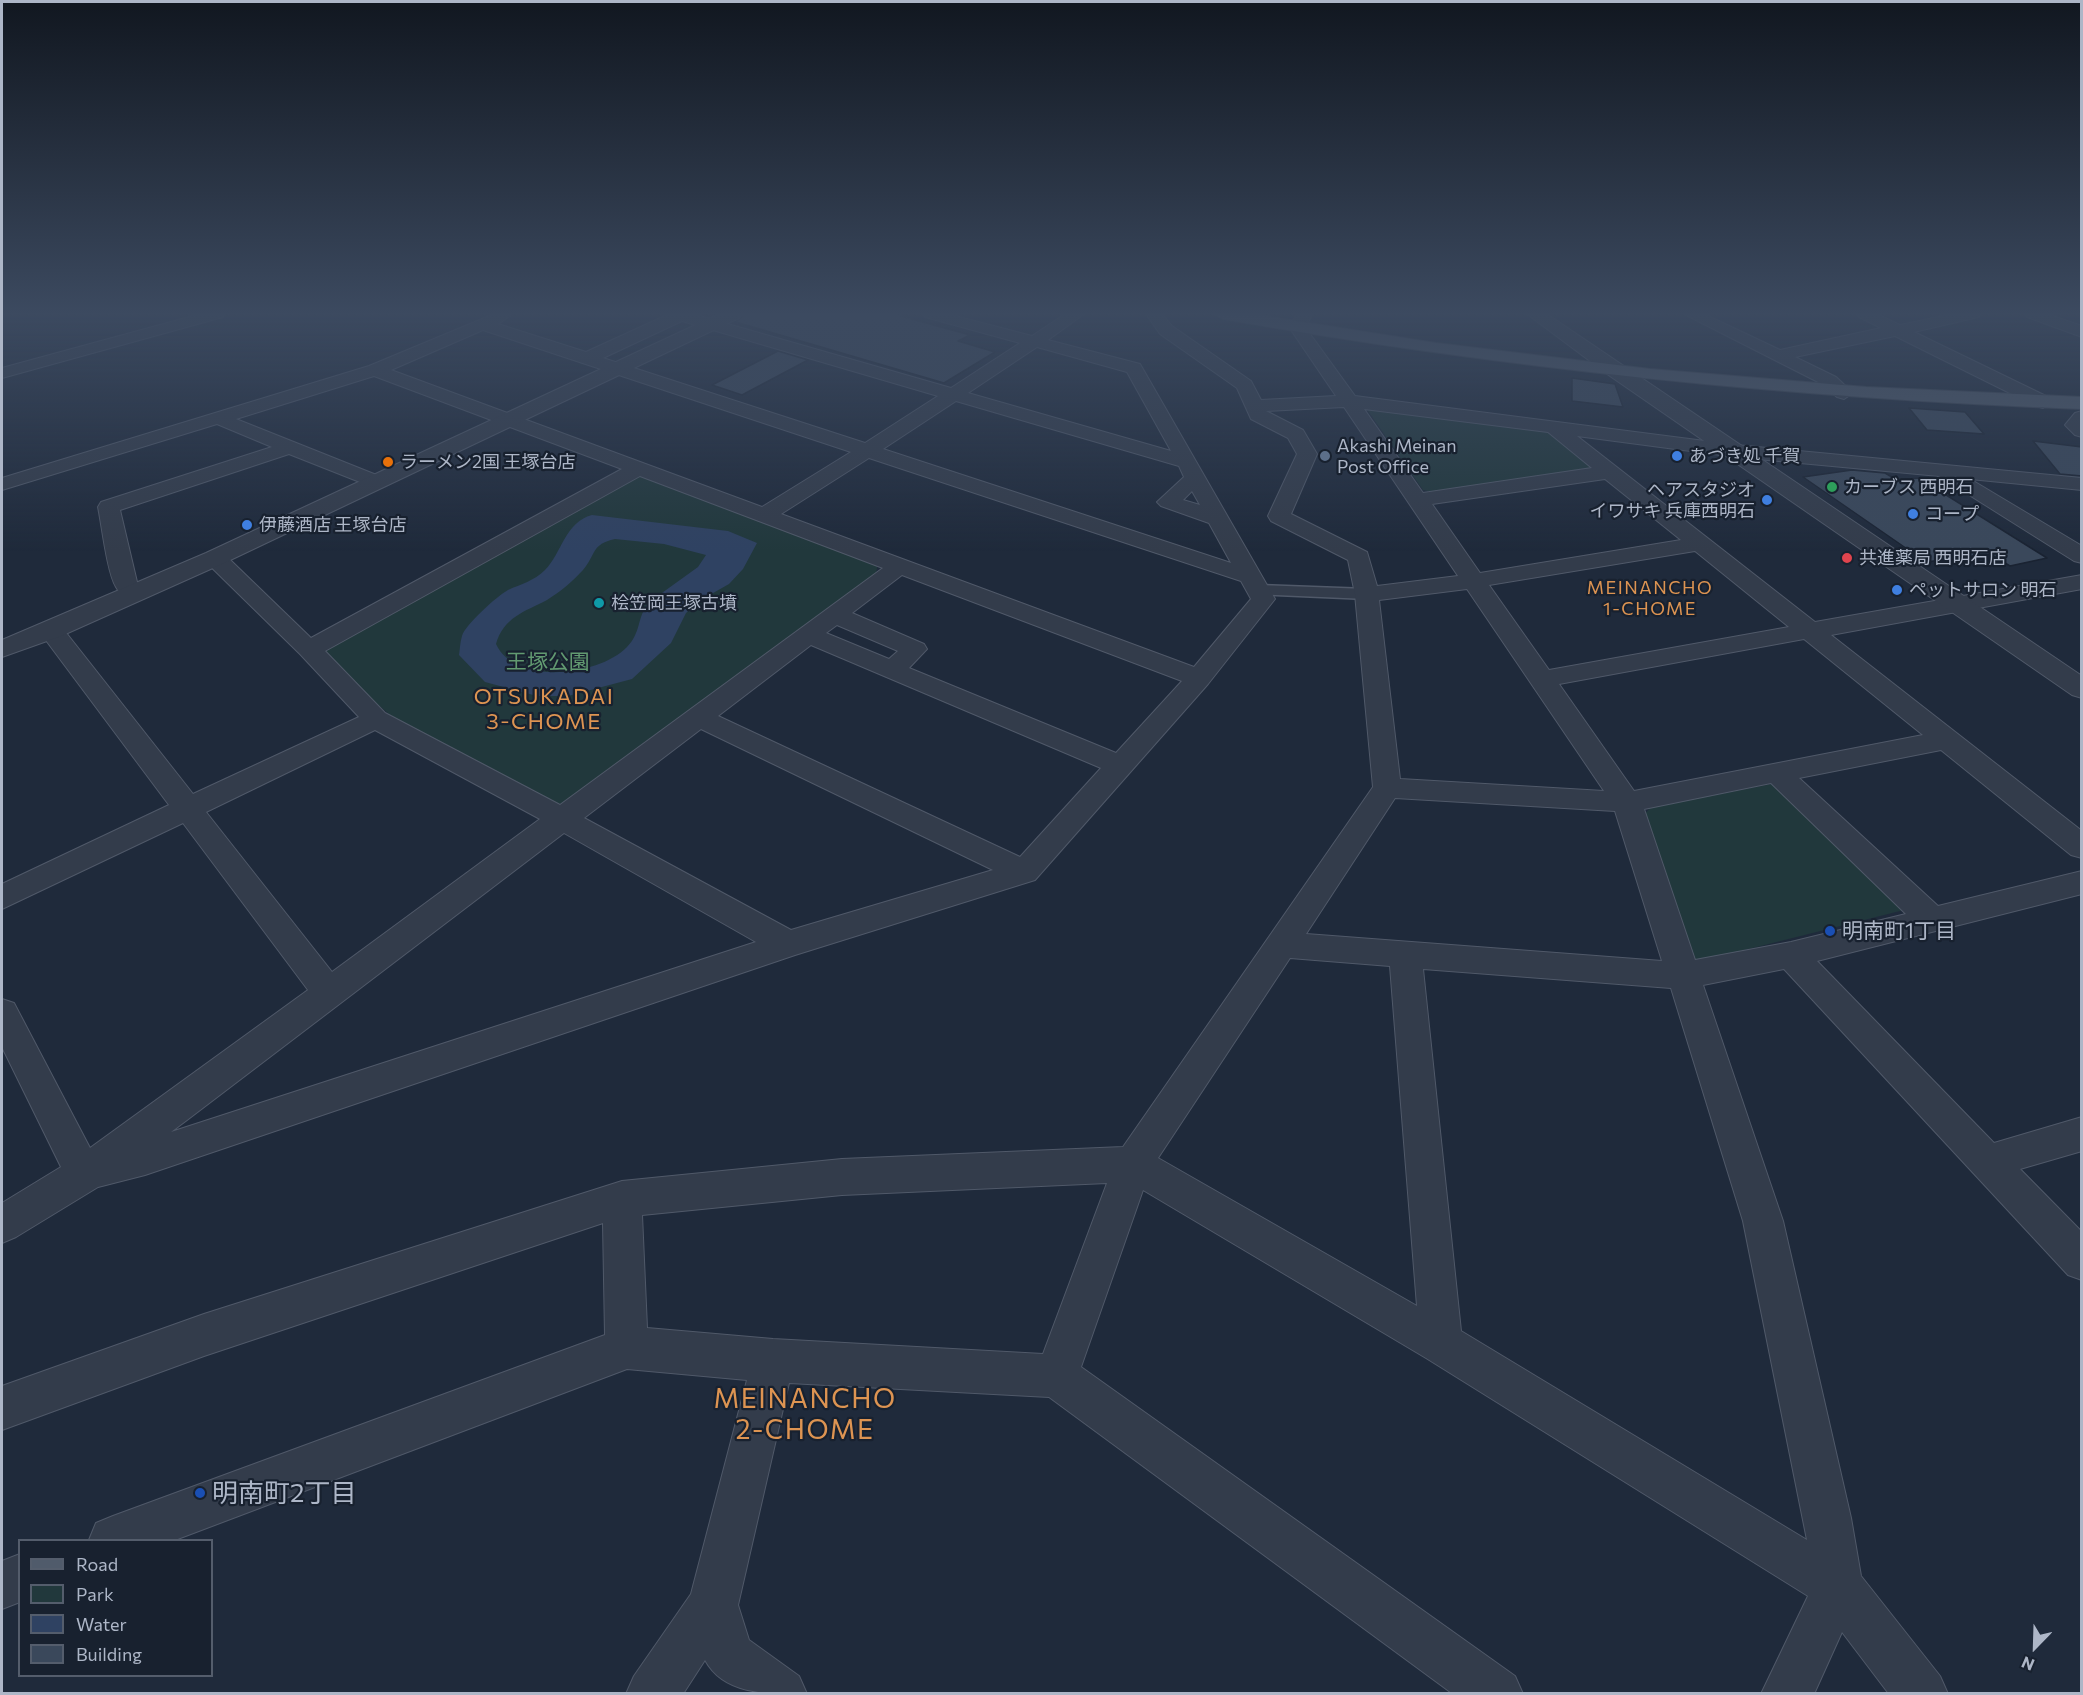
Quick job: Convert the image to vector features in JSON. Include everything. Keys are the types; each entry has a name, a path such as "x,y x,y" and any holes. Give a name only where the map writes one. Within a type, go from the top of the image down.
{"main road":[{"path":"1846,393 2082,403"}],"street":[{"path":"2,484 299,393"},
{"path":"436,393 1199,678"},
{"path":"2,649 215,558 565,393"},
{"path":"695,393 868,450 1255,584 1367,594 1472,581 1699,544"},
{"path":"952,393 1191,470"},
{"path":"89,1171 156,1154 788,945 1024,872 1199,678 1263,599 1148,393"},
{"path":"1056,1376 1133,1164 1387,788 1367,594 1359,556 1279,516 1307,454 1296,434 1258,416 1248,393"},
{"path":"1344,393 1472,581 1627,802 1763,1221 1827,1518 1838,1587 1787,1694"},
{"path":"1649,393 2082,689"},
{"path":"2025,393 2043,402"},
{"path":"765,514 955,394"},
{"path":"1254,406 1349,401 1736,451 2082,484"},
{"path":"2082,417 2075,425 2082,431"},
{"path":"218,418 377,482"},
{"path":"1553,427 2082,847"},
{"path":"136,593 126,585 109,507 290,447"},
{"path":"309,649 639,468"},
{"path":"1191,470 1168,502 1217,518"},
{"path":"1942,471 2082,556"},
{"path":"1418,500 1610,472"},
{"path":"215,558 309,649 376,719 563,819 788,945"},
{"path":"2,1224 89,1171 901,565"},
{"path":"1541,679 2082,582"},
{"path":"833,614 915,649 892,670"},
{"path":"51,630 187,810 330,993"},
{"path":"806,634 1119,765"},
{"path":"696,716 1024,872"},
{"path":"2,897 376,719"},
{"path":"1387,788 1627,802 1945,740"},
{"path":"1776,773 1931,918"},
{"path":"1281,945 1682,976 1791,955 1931,918 2082,882"},
{"path":"1405,955 1441,1343"},
{"path":"1791,955 2082,1261"},
{"path":"7,1035 78,1162 89,1171"},
{"path":"1987,1162 2082,1134"},
{"path":"2,1408 204,1335 622,1199 842,1177 1133,1164 1441,1343 1838,1587 1922,1694"},
{"path":"622,1199 627,1348"},
{"path":"116,1539 627,1348 773,1361 1056,1376 1497,1694"},
{"path":"652,1694 713,1605 773,1361"},
{"path":"2,1586 18,1579"},
{"path":"713,1605 729,1656 781,1694"}],"green space":[{"path":"1366,408 1542,429 1554,434 1591,465 1590,470 1433,492 1423,490"},
{"name":"王塚公園","path":"646,476 878,563 876,573 563,803 546,804 390,715 320,655 331,643 629,477"},
{"path":"1772,784 1904,910 1701,961 1691,957 1643,816 1651,807"}],"water":[{"path":"592,515 728,531 757,543 743,569 729,584 699,601 686,613 671,643 632,679 568,696 537,696 485,682 459,655 464,631 503,593 541,574 551,563 570,531 583,519","holes":["615,539 664,544 706,555 698,567 648,603 631,642 614,657 578,670 538,671 521,666 506,657 496,644 504,627 510,621 547,600 566,586 583,570 598,547 607,541"]}],"building":[{"path":"1572,393 1618,393 1623,407 1572,401"},
{"path":"1909,408 1965,412 1984,434 1927,430"},
{"path":"2033,441 2082,447 2082,476 2060,474"},
{"path":"1852,470 1885,473 1897,480 1919,478 2047,558 2010,566 1990,554 1926,562 1803,477"}],"place":[{"name":"Akashi Meinan Post Office","path":"1325,456"},
{"name":"あづき処 千賀","path":"1677,456"},
{"name":"ラーメン2国 王塚台店","path":"388,462"},
{"name":"カーブス 西明石","path":"1832,487"},
{"name":"ヘアスタジオ イワサキ 兵庫西明石","path":"1767,500"},
{"name":"コープ","path":"1913,514"},
{"name":"伊藤酒店 王塚台店","path":"247,525"},
{"name":"共進薬局 西明石店","path":"1847,558"},
{"name":"ペットサロン 明石","path":"1897,590"},
{"name":"桧笠岡王塚古墳","path":"599,603"},
{"name":"明南町1丁目","path":"1830,931"},
{"name":"明南町2丁目","path":"200,1493"}],"district":[{"name":"MEINANCHO 1-CHOME","path":"1650,598"},
{"name":"OTSUKADAI 3-CHOME","path":"544,710"},
{"name":"MEINANCHO 2-CHOME","path":"805,1414"}]}
